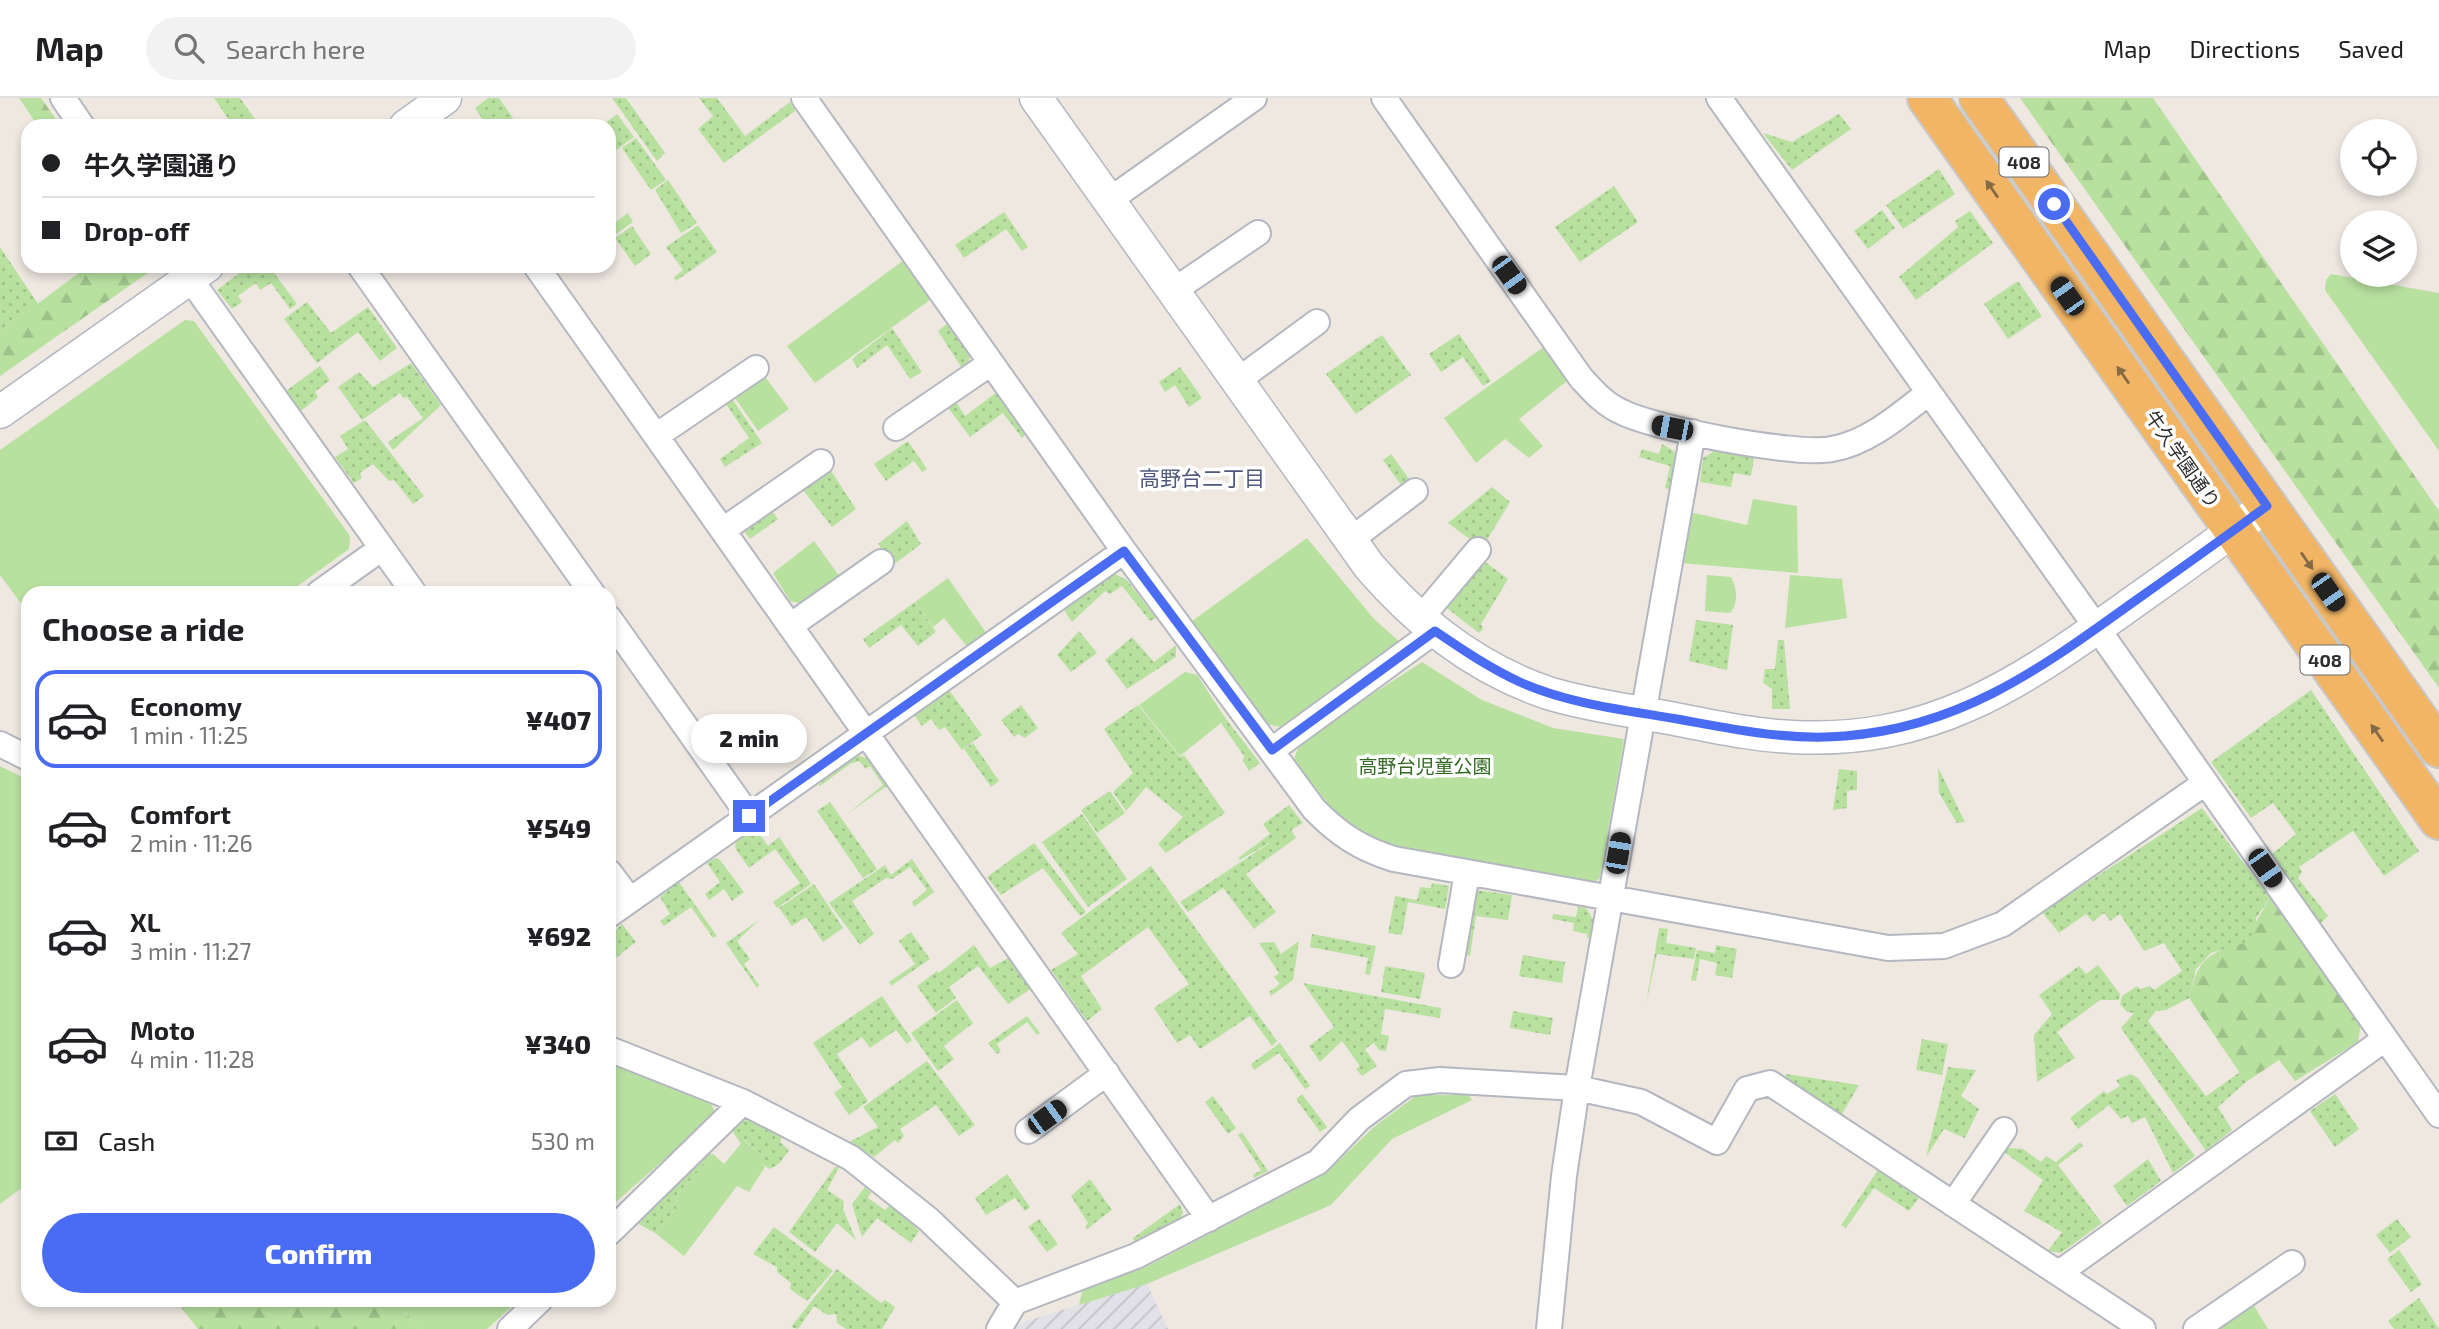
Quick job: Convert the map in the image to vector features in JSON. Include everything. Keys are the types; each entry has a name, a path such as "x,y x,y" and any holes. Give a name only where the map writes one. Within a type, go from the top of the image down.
{"highway":[{"name":"牛久学園通り","path":"1927,98 2439,820"},
{"name":"408","path":"1979,98 2439,748"}],"street":[{"path":"63,98 77,119"},
{"path":"804,98 1124,551 1314,809 1335,831 1362,848 1392,858 1467,873 1888,948 1944,946 2003,924 2205,783"},
{"path":"1036,98 1349,541 1382,581 1428,625 1523,683 1581,701 1793,737 1844,736 1895,729 1946,715 1998,693 2097,628 2267,506"},
{"path":"1108,201 1254,98"},
{"path":"1384,98 1597,395 1635,418 1693,432 1806,451 1834,449 1865,437 1928,393"},
{"path":"1720,98 2439,1115"},
{"path":"1173,291 1258,233"},
{"path":"0,412 189,273"},
{"path":"195,273 409,586"},
{"path":"365,273 587,586"},
{"path":"541,273 1209,1219"},
{"path":"1237,381 1317,322"},
{"path":"896,428 991,363"},
{"path":"656,436 756,368"},
{"path":"1549,1329 1564,1177 1577,1088 1693,432"},
{"path":"723,530 821,462"},
{"path":"1349,541 1415,491"},
{"path":"329,586 382,548"},
{"path":"1272,750 1428,625 1478,550"},
{"path":"616,910 1124,551"},
{"path":"790,626 881,562"},
{"path":"616,628 749,816"},
{"path":"0,744 21,754"},
{"path":"1451,965 1467,873"},
{"path":"616,881 630,900"},
{"path":"2059,1273 2385,1039"},
{"path":"616,1052 743,1102 851,1158 928,1219 1015,1302"},
{"path":"1028,1131 1107,1073"},
{"path":"999,1329 1015,1302 1136,1256 1209,1219 1318,1162 1359,1119 1406,1084 1440,1080 1577,1088 1641,1102 1717,1142 1747,1089 1770,1083 2143,1329"},
{"path":"616,1226 743,1102"},
{"path":"1953,1204 2004,1130"},
{"path":"2196,1329 2292,1263"},
{"path":"510,1329 533,1307"}],"shaded area":[{"path":"1147,1284 1168,1329 1014,1329 1017,1324"}],"green space":[{"path":"19,98 41,98 56,119 33,119"},
{"path":"214,98 240,98 255,119 228,119"},
{"path":"488,98 499,98 513,118 482,119 475,108"},
{"path":"612,98 626,98 665,153 657,161"},
{"path":"699,98 717,98 745,136 790,102 795,111 724,163 698,129 713,116"},
{"path":"2020,98 2153,98 2439,511 2439,688"},
{"path":"617,114 634,137 616,150 616,119 610,119"},
{"path":"1839,114 1851,129 1792,170 1763,133 1792,142"},
{"path":"636,138 666,180 651,190 622,148"},
{"path":"1939,169 1955,194 1903,229 1886,205"},
{"path":"668,180 697,223 681,233 655,190"},
{"path":"1614,186 1638,222 1580,262 1555,227"},
{"path":"1882,210 1895,228 1868,249 1854,231"},
{"path":"1970,211 1993,243 1916,300 1899,277 1958,227 1955,221"},
{"path":"1004,212 1028,247 1022,251 1006,229 964,258 955,245"},
{"path":"628,213 633,222 616,234 616,222"},
{"path":"698,225 717,252 676,281 674,277 683,270 666,247"},
{"path":"632,226 651,254 635,266 616,237"},
{"path":"0,247 38,304 0,332"},
{"path":"904,260 930,300 815,383 787,346"},
{"path":"79,273 148,273 0,376 0,332"},
{"path":"240,273 274,273 297,304 290,309 271,283 260,290 256,283 238,296 242,302 232,309 217,290"},
{"path":"2331,274 2340,276 2340,287 2405,287 2439,293 2439,451 2325,290 2326,280"},
{"path":"2018,281 2042,316 2008,339 1984,304"},
{"path":"307,302 331,333 368,307 397,348 380,361 358,332 317,363 284,319"},
{"path":"185,320 194,321 350,536 349,549 298,586 21,586 21,604 0,575 0,450"},
{"path":"948,323 970,355 968,365 963,370 938,331"},
{"path":"892,328 922,372 910,379 887,345 857,368 852,359"},
{"path":"1459,334 1491,381 1483,386 1463,357 1441,372 1429,354"},
{"path":"1382,335 1411,375 1356,414 1326,374"},
{"path":"1545,346 1567,381 1519,419 1543,446 1529,458 1505,439 1476,463 1444,418"},
{"path":"411,363 441,405 393,450 388,442 423,418 407,397 403,398 400,393 362,420 338,387 359,372 373,387"},
{"path":"320,366 330,380 315,392 318,397 301,411 286,391"},
{"path":"1180,367 1202,398 1189,407 1175,385 1165,392 1159,382"},
{"path":"763,374 789,409 758,431 733,395"},
{"path":"997,392 1025,435 1022,438 1003,413 970,437 946,405 954,399 965,416"},
{"path":"731,397 762,443 725,467 720,459 749,438 724,401"},
{"path":"365,420 424,496 413,504 394,480 389,481 373,464 360,473 362,478 354,483 335,457 348,449 340,436"},
{"path":"908,441 927,469 922,472 914,461 886,481 874,464"},
{"path":"1662,444 1674,451 1676,457 1669,489 1665,488 1670,466 1639,457 1642,449 1659,454"},
{"path":"1716,450 1754,458 1751,476 1734,473 1731,487 1700,482 1703,458"},
{"path":"1391,454 1412,483 1404,489 1383,460"},
{"path":"830,469 856,509 832,527 803,490 774,510 771,506"},
{"path":"1492,487 1510,502 1482,548 1448,523"},
{"path":"1753,499 1797,506 1798,573 1681,563 1690,512 1747,525"},
{"path":"769,506 778,519 750,539 740,526"},
{"path":"907,521 921,544 893,565 878,544"},
{"path":"1307,538 1374,619 1401,643 1280,727 1267,724 1192,621"},
{"path":"814,541 840,577 804,604 790,601 773,573"},
{"path":"1480,558 1508,579 1481,624 1483,629 1479,633 1444,606"},
{"path":"1113,573 1127,580 1156,618 1150,621 1122,586 1110,594 1105,591 1072,622 1064,610"},
{"path":"1707,575 1731,577 1736,595 1735,605 1730,613 1705,611"},
{"path":"1790,575 1842,579 1847,618 1785,628"},
{"path":"948,578 987,634 968,648 944,618 933,627 915,602"},
{"path":"915,602 936,632 918,646 901,625 869,648 863,639"},
{"path":"1696,620 1733,625 1727,670 1689,661"},
{"path":"1079,631 1097,653 1071,672 1057,655"},
{"path":"1132,637 1154,662 1176,645 1176,657 1127,689 1105,660"},
{"path":"1778,640 1784,640 1790,709 1772,709 1772,689 1763,683 1765,669 1775,669"},
{"name":"高野台児童公園","path":"1422,662 1482,700 1553,728 1624,739 1600,878 1589,886 1389,846 1358,832 1333,810 1294,760 1300,741"},
{"path":"1185,672 1197,675 1226,719 1180,756 1139,705"},
{"path":"949,690 982,735 962,750 945,727 939,730 931,719 922,726 914,715"},
{"path":"2311,690 2419,851 2384,876 2353,831 2299,867 2302,872 2298,878 2328,916 2320,924 2272,854 2296,834 2273,803 2251,818 2211,762"},
{"path":"1021,705 1038,728 1025,738 1018,734 1014,737 1001,720"},
{"path":"1138,705 1180,757 1184,755 1225,813 1166,853 1158,844 1183,817 1146,787 1126,811 1113,792 1133,773 1104,729"},
{"path":"1226,719 1260,763 1249,771 1243,761 1244,756 1221,723"},
{"path":"973,743 999,781 991,787 964,749"},
{"path":"856,755 870,759 888,785 846,815 883,785 870,766 866,769 859,761 850,764 818,785"},
{"path":"0,766 21,776 21,1188 0,1204"},
{"path":"1938,767 1965,822 1957,823 1939,793"},
{"path":"1839,769 1857,771 1857,790 1847,791 1847,808 1833,810"},
{"path":"1110,791 1125,813 1097,833 1081,810"},
{"path":"830,802 877,869 863,878 817,811"},
{"path":"1289,805 1303,823 1240,860 1238,858 1270,834 1263,824"},
{"path":"2202,808 2270,898 2256,918 2256,930 2244,943 2211,953 2196,969 2189,998 2166,1010 2156,1011 2148,1021 2206,1096 2240,1072 2246,1082 2218,1107 2232,1130 2206,1151 2121,1028 2134,1013 2127,1012 2120,1004 2122,996 2137,986 2140,989 2150,986 2154,990 2182,971 2164,943 2144,951 2120,914 2110,921 2104,913 2093,922 2086,914 2059,933 2042,912"},
{"path":"1082,814 1127,879 1088,907 1042,842"},
{"path":"755,827 768,846 779,837 811,884 777,908 773,902 800,883 775,849 749,868 735,848 736,841"},
{"path":"1291,829 1296,838 1246,874 1276,912 1254,929 1223,888 1188,912 1180,902"},
{"path":"1034,843 1086,912 1080,916 1043,868 1001,895 987,877"},
{"path":"715,858 719,859 744,892 732,901 724,889 709,900 705,894 720,882 707,863"},
{"path":"912,859 934,892 914,907 912,902 927,890 910,867 892,879 886,878 852,901 874,934 860,945 829,903 885,865 891,875"},
{"path":"1151,866 1277,1041 1272,1046 1250,1016 1200,1049 1190,1035 1177,1043 1154,1008 1189,984 1148,927 1081,976 1102,1009 1087,1021 1051,970 1078,954 1061,933"},
{"path":"679,882 717,936 713,938 691,907 664,926 660,921 670,914 660,897"},
{"path":"1432,883 1449,886 1445,909 1408,902 1402,935 1388,933 1395,896 1417,900 1420,887 1431,888"},
{"path":"814,884 843,928 823,942 806,917 792,926 779,908"},
{"path":"1476,890 1512,895 1508,920 1476,916 1470,956 1466,955"},
{"path":"2270,898 2361,1024 2358,1042 2295,1081 2279,1060 2246,1082 2189,998 2201,966 2212,955 2244,942"},
{"path":"1578,907 1586,908 1594,921 1591,939 1587,938 1587,934 1573,931 1574,923 1552,919 1553,914 1576,917"},
{"path":"759,920 737,941 750,959 744,964 759,985 757,988 726,943"},
{"path":"622,924 636,942 616,958 616,930"},
{"path":"1659,928 1668,929 1666,943 1696,948 1694,959 1657,954 1646,1004"},
{"path":"911,932 930,959 891,986 889,982 915,964 899,941"},
{"path":"1312,934 1376,946 1370,975 1365,974 1368,958 1310,947"},
{"path":"1299,941 1293,980 1271,996 1269,992 1280,984 1274,977 1279,973 1259,943 1274,942 1281,954"},
{"path":"974,945 990,968 1010,957 1031,989 1008,1004 978,966 949,987 956,998 936,1013 917,986 937,971 939,973"},
{"path":"1716,945 1737,949 1732,978 1715,975 1717,963 1700,959 1696,981 1691,980 1697,950 1715,953"},
{"path":"1523,955 1565,962 1562,983 1519,976"},
{"path":"2098,965 2120,994 2119,1000 2100,1000 2057,1032 2075,1058 2037,1082 2034,1035 2052,1014 2039,995 2079,966 2086,974"},
{"path":"1385,966 1425,973 1420,999 1381,992"},
{"path":"1303,983 1441,1008 1440,1018 1385,1009 1381,1034 1389,1036 1386,1051 1379,1050 1374,1043 1365,1049 1377,1066 1362,1076 1356,1069 1360,1066 1342,1041 1320,1062 1309,1046 1334,1027"},
{"path":"882,996 912,1040 907,1044 896,1030 870,1048 862,1037 837,1054 868,1101 849,1115 834,1093 842,1087 813,1043"},
{"path":"957,1000 973,1023 944,1046 954,1059 938,1071 911,1033"},
{"path":"1513,1011 1553,1018 1550,1035 1510,1028"},
{"path":"1027,1016 1040,1033 1037,1035 1027,1022 997,1044 1001,1051 997,1054 988,1043"},
{"path":"1922,1039 1948,1044 1942,1075 1916,1070"},
{"path":"1280,1043 1310,1086 1305,1089 1279,1053 1254,1070 1251,1064"},
{"path":"927,1061 975,1125 959,1136 936,1105 900,1129 904,1136 898,1143 895,1140 874,1157 849,1142 878,1127 863,1107"},
{"path":"616,1064 710,1102 716,1114 616,1202"},
{"path":"1948,1067 1976,1070 1961,1096 1979,1109 1965,1138 1944,1129 1926,1157"},
{"path":"1786,1074 1859,1085 1842,1114 1785,1079"},
{"path":"2131,1074 2138,1078 2195,1156 2173,1173 2145,1117 2132,1123 2128,1116 2121,1119 2109,1105 2078,1129 2070,1118 2104,1091 2107,1094 2120,1086 2116,1080"},
{"path":"1302,1094 1327,1127 1320,1132 1296,1099"},
{"path":"2335,1094 2359,1129 2335,1147 2310,1111"},
{"path":"1417,1095 1469,1095 1472,1100 1392,1139 1331,1205 1147,1284 1079,1305 1083,1288 1146,1267 1325,1174 1375,1126"},
{"path":"1213,1096 1236,1128 1228,1134 1205,1102"},
{"path":"748,1120 782,1136 780,1142 789,1150 780,1163 770,1169 758,1162 763,1156 745,1140 741,1144 731,1129 736,1122"},
{"path":"1242,1132 1268,1171 1254,1178 1253,1175 1261,1170 1238,1135"},
{"path":"744,1140 763,1156 759,1162 765,1167 749,1192 737,1186 684,1256 655,1233 676,1209 677,1195 713,1154 724,1164"},
{"path":"2080,1142 2083,1146 2058,1165 2102,1223 2061,1253 2048,1251 2062,1232 2024,1211 2043,1180 2004,1152 2009,1148 2023,1149 2041,1162 2046,1156 2056,1162"},
{"path":"704,1154 713,1154 677,1195 676,1209 655,1233 635,1222"},
{"path":"2148,1159 2161,1181 2127,1206 2113,1186"},
{"path":"835,1167 839,1167 827,1190 844,1201 843,1209 856,1240 837,1223 815,1252 789,1232"},
{"path":"1878,1170 1919,1198 1909,1211 1874,1188 1846,1228 1841,1225"},
{"path":"1007,1174 1030,1207 1025,1211 1015,1198 986,1215 975,1198"},
{"path":"1090,1179 1112,1210 1087,1229 1085,1227 1088,1223 1071,1196"},
{"path":"865,1187 871,1192 868,1198 885,1210 892,1204 919,1231 911,1243 877,1218 862,1237 852,1204"},
{"path":"1180,1204 1183,1213 1180,1219 1134,1241 1133,1238"},
{"path":"1039,1219 1058,1244 1047,1252 1028,1227"},
{"path":"2397,1219 2411,1237 2390,1253 2376,1235"},
{"path":"774,1227 833,1271 807,1301 790,1289 791,1283 777,1272 777,1267 753,1254"},
{"path":"2399,1250 2422,1284 2411,1292 2387,1259"},
{"path":"837,1269 881,1303 885,1300 895,1307 882,1329 846,1329 837,1323 836,1314 827,1315 814,1306 798,1329 791,1327"},
{"path":"2419,1298 2439,1329 2394,1329 2388,1321"},
{"path":"2250,1299 2268,1329 2210,1329"},
{"path":"181,1307 401,1307 419,1329 198,1329"},
{"path":"401,1307 511,1307 487,1329 419,1329"}],"district":[{"name":"高野台二丁目","path":"1202,477"}],"route":[{"path":"749,816 1124,551 1272,750 1420,645 1435,631 1500,672 1549,693 1643,713 1793,737 1844,736 1895,729 1946,715 1998,693 2041,667 2267,506 2054,204"}]}
